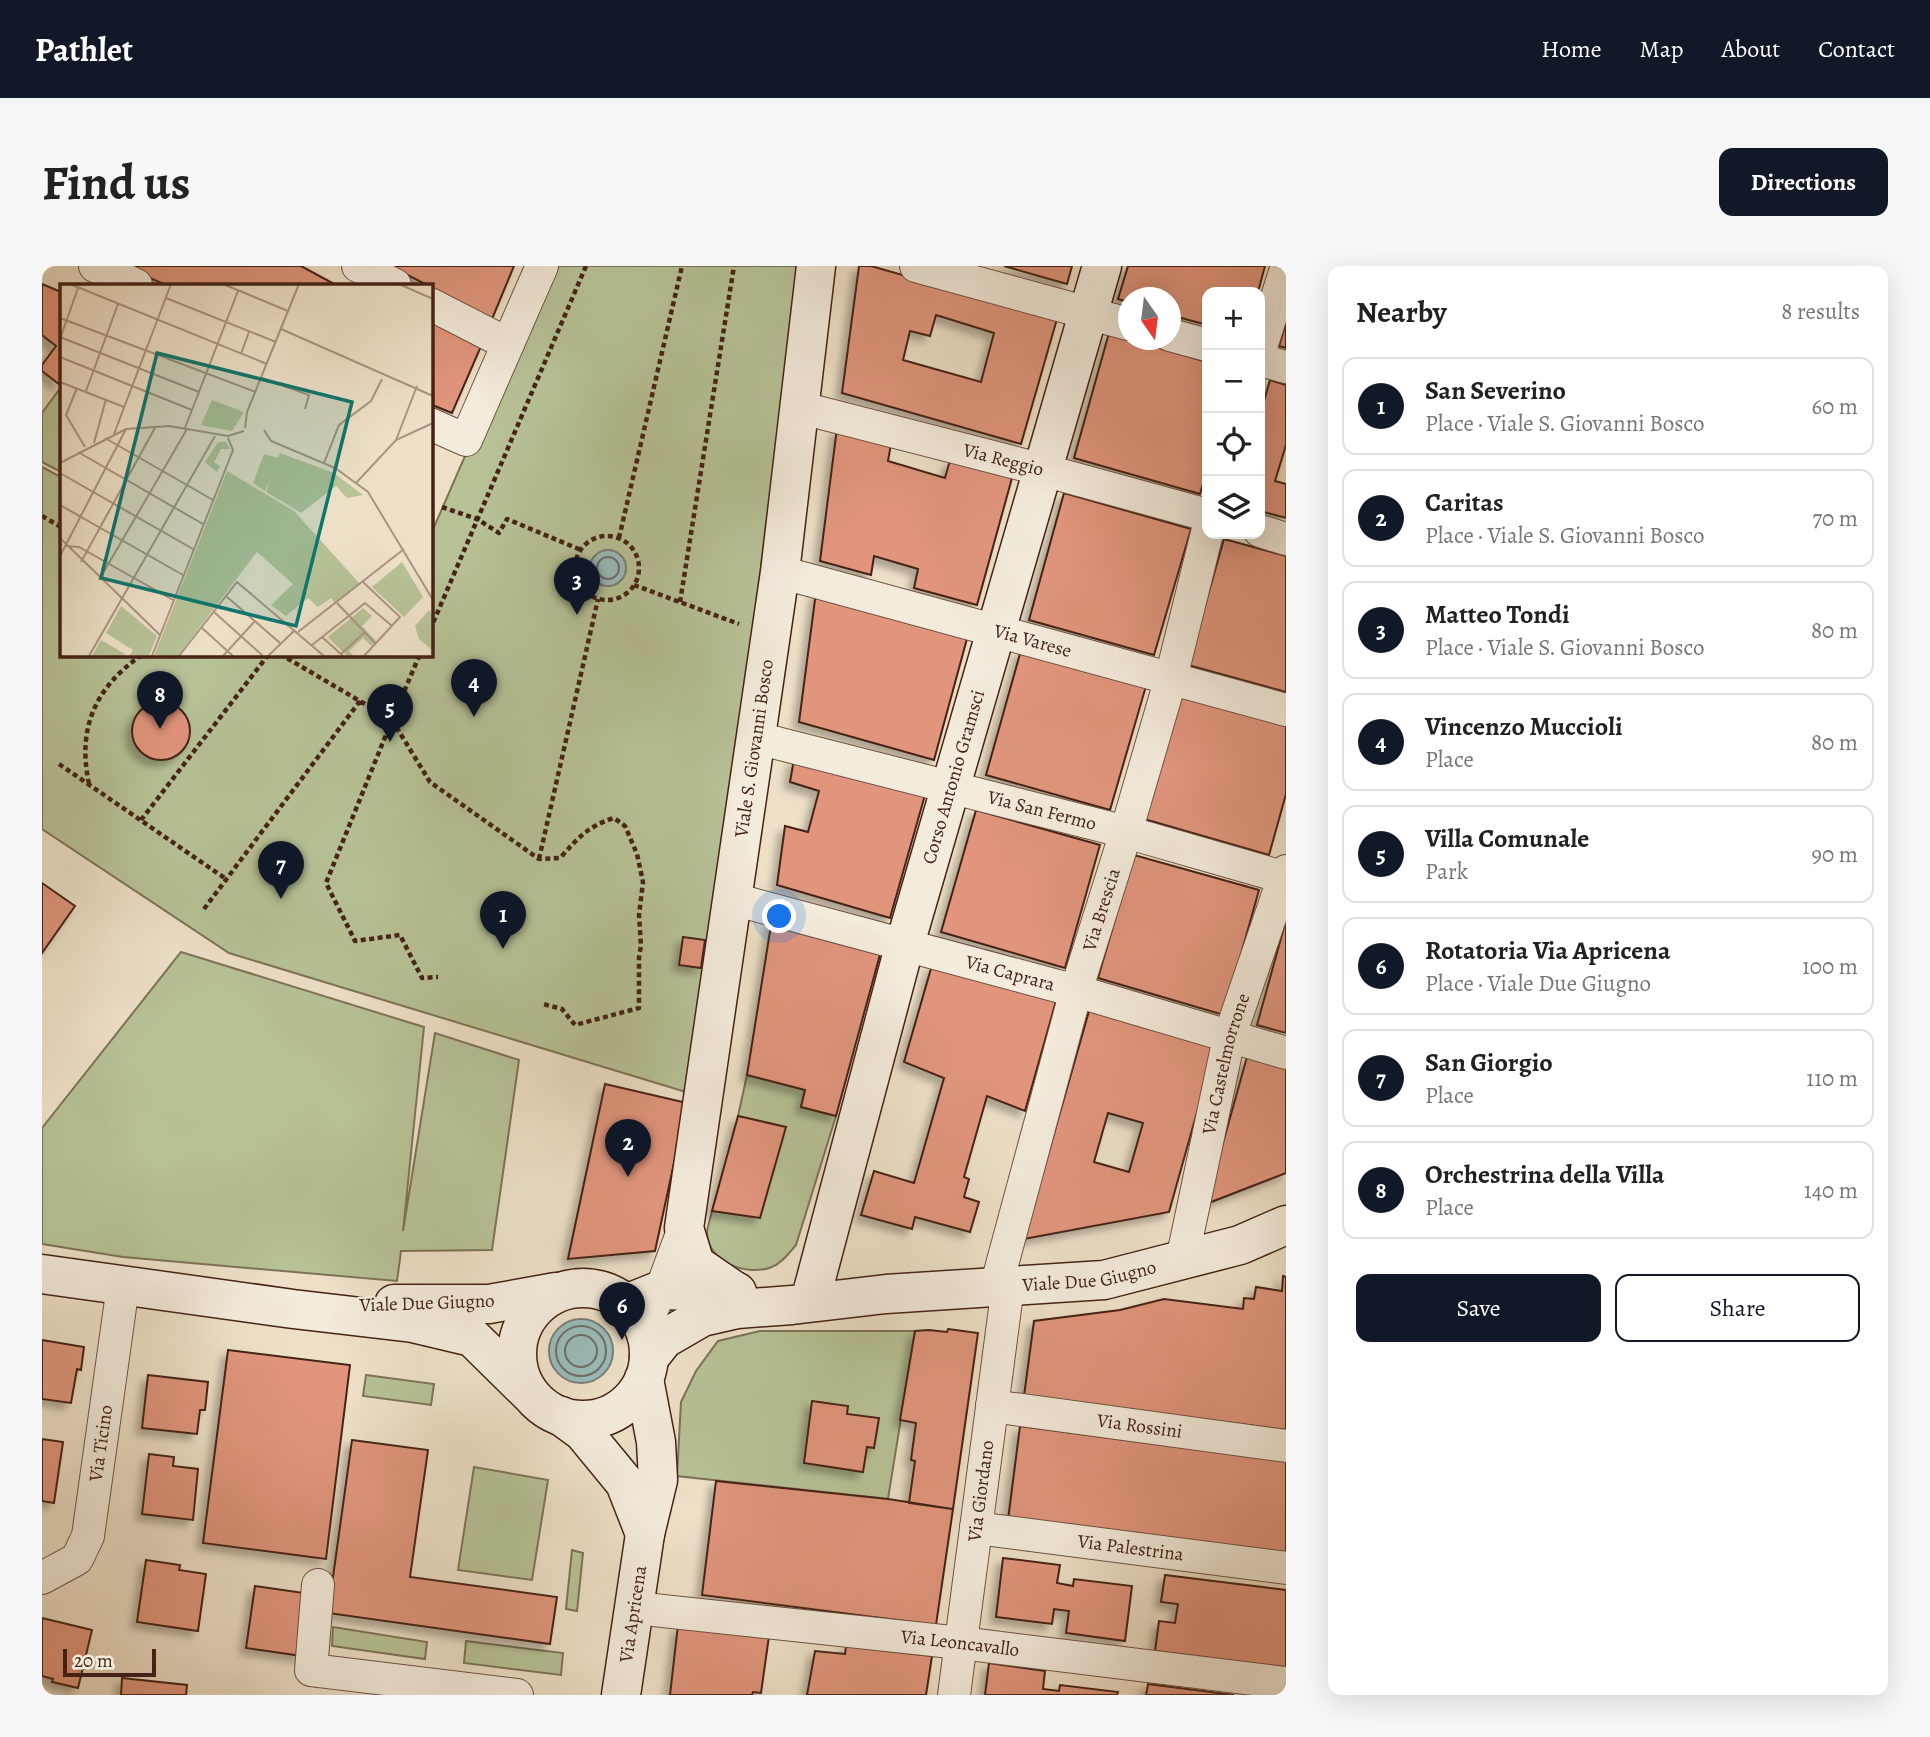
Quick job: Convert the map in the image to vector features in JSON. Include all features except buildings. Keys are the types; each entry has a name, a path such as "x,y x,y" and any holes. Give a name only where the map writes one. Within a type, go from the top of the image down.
{"main road":[{"name":"Viale S. Giovanni Bosco","path":"736,1292 695,1265 684,1228 780,572 816,266"},
{"name":"Corso Antonio Gramsci","path":"813,1290 905,944 1102,266"},
{"name":"Viale Due Giugno","path":"641,1342 664,1339 702,1317 737,1308 792,1305 886,1294 1104,1280 1240,1245 1286,1225"},
{"name":"Viale Due Giugno","path":"42,1275 293,1310 413,1323 472,1338 543,1407 561,1416 580,1420 600,1418 619,1409 634,1396 641,1342 661,1290 813,1290 886,1294"},
{"name":"Viale Due Giugno","path":"293,1310 405,1304 489,1304 584,1287 607,1292 641,1342"},
{"path":"529,1392 519,1374 516,1354 519,1334 528,1315 544,1300 562,1291"},
{"name":"Via Apricena","path":"621,1695 645,1534 658,1480 656,1442 641,1342"},
{"name":"Via Apricena","path":"561,1416 583,1432 625,1483 645,1534"}],"street":[{"path":"95,266 134,284"},
{"path":"358,266 393,284"},
{"path":"432,425 466,440 542,266"},
{"path":"916,266 1118,321"},
{"path":"1265,334 1286,269"},
{"path":"432,305 508,344"},
{"path":"1181,338 1202,344"},
{"path":"1265,361 1286,367"},
{"name":"Via Reggio","path":"798,407 1202,514"},
{"path":"1265,533 1286,539"},
{"name":"Via Brescia","path":"1002,1287 1076,991 1171,678 1206,539"},
{"name":"Via Varese","path":"780,572 1286,710"},
{"name":"Via San Fermo","path":"757,738 1126,832 1285,876"},
{"name":"Via Castelmorrone","path":"1182,1260 1229,1038 1285,876"},
{"name":"Via Caprara","path":"733,899 1076,991 1286,1053"},
{"name":"Viale S. Giovanni Bosco","path":"661,1290 684,1228"},
{"name":"Via Ticino","path":"42,1578 77,1559 88,1536 122,1286"},
{"name":"Via Giordano","path":"954,1695 992,1406 1002,1287"},
{"name":"Via Rossini","path":"992,1406 1286,1446"},
{"name":"Via Palestrina","path":"976,1528 1286,1569"},
{"path":"318,1585 311,1670 517,1695"},
{"name":"Via Leoncavallo","path":"635,1608 961,1643 1286,1683"}],"path":[{"path":"432,625 586,266"},
{"path":"620,538 682,266"},
{"path":"680,602 734,266"},
{"path":"442,506 477,519 499,533 507,519 581,550"},
{"path":"42,516 60,526"},
{"path":"597,537 620,538 635,553 638,575 634,585 618,598 598,599 589,595 576,579 576,559 581,550 597,537"},
{"path":"634,585 741,625"},
{"path":"540,859 598,599"},
{"path":"89,785 84,758 88,720 110,683 140,656"},
{"path":"141,820 267,656"},
{"path":"283,656 392,720 430,782 540,859 560,858 596,823 614,818 625,826 637,855 643,882 639,915 639,1008 575,1025 562,1009 543,1004"},
{"path":"419,656 326,883 355,941 400,935 422,978 438,977"},
{"path":"204,909 360,701"},
{"path":"59,764 226,879"}],"green space":[{"path":"548,266 799,266 753,630 689,1093 229,953 42,829 42,467 60,476 60,656 432,656 432,532"},
{"path":"60,388 60,471 42,462 42,413"},
{"path":"181,952 424,1027 403,1231 435,1033 519,1060 492,1250 401,1251 397,1281 123,1257 42,1244 42,1128"},
{"path":"747,1075 805,1090 801,1107 836,1116 796,1245 779,1263 762,1270 741,1268 721,1259 709,1243 707,1233 712,1211 760,1217 785,1127 738,1116"},
{"path":"760,1331 915,1331 888,1499 677,1476 681,1402 696,1371 718,1341"},
{"path":"366,1375 434,1384 431,1405 363,1396"},
{"path":"474,1467 548,1480 532,1580 458,1570"},
{"path":"572,1550 583,1553 577,1611 566,1609"},
{"path":"333,1627 427,1642 425,1659 332,1646"},
{"path":"466,1641 563,1653 561,1675 464,1663"}],"water":[{"path":"608,550 621,555 626,568 621,581 608,586 595,581 590,568 595,555"},
{"path":"581,1319 599,1325 607,1333 613,1351 607,1369 599,1377 581,1383 563,1377 555,1369 549,1351 555,1333 563,1325"}],"place":[{"name":"Matteo Tondi","path":"577,615"},
{"name":"Vincenzo Muccioli","path":"474,717"},
{"name":"Orchestrina della Villa","path":"160,729"},
{"name":"Villa Comunale","path":"390,742"},
{"name":"San Giorgio","path":"281,899"},
{"name":"San Severino","path":"503,949"},
{"name":"Caritas","path":"628,1177"},
{"name":"Rotatoria Via Apricena","path":"622,1340"}]}
